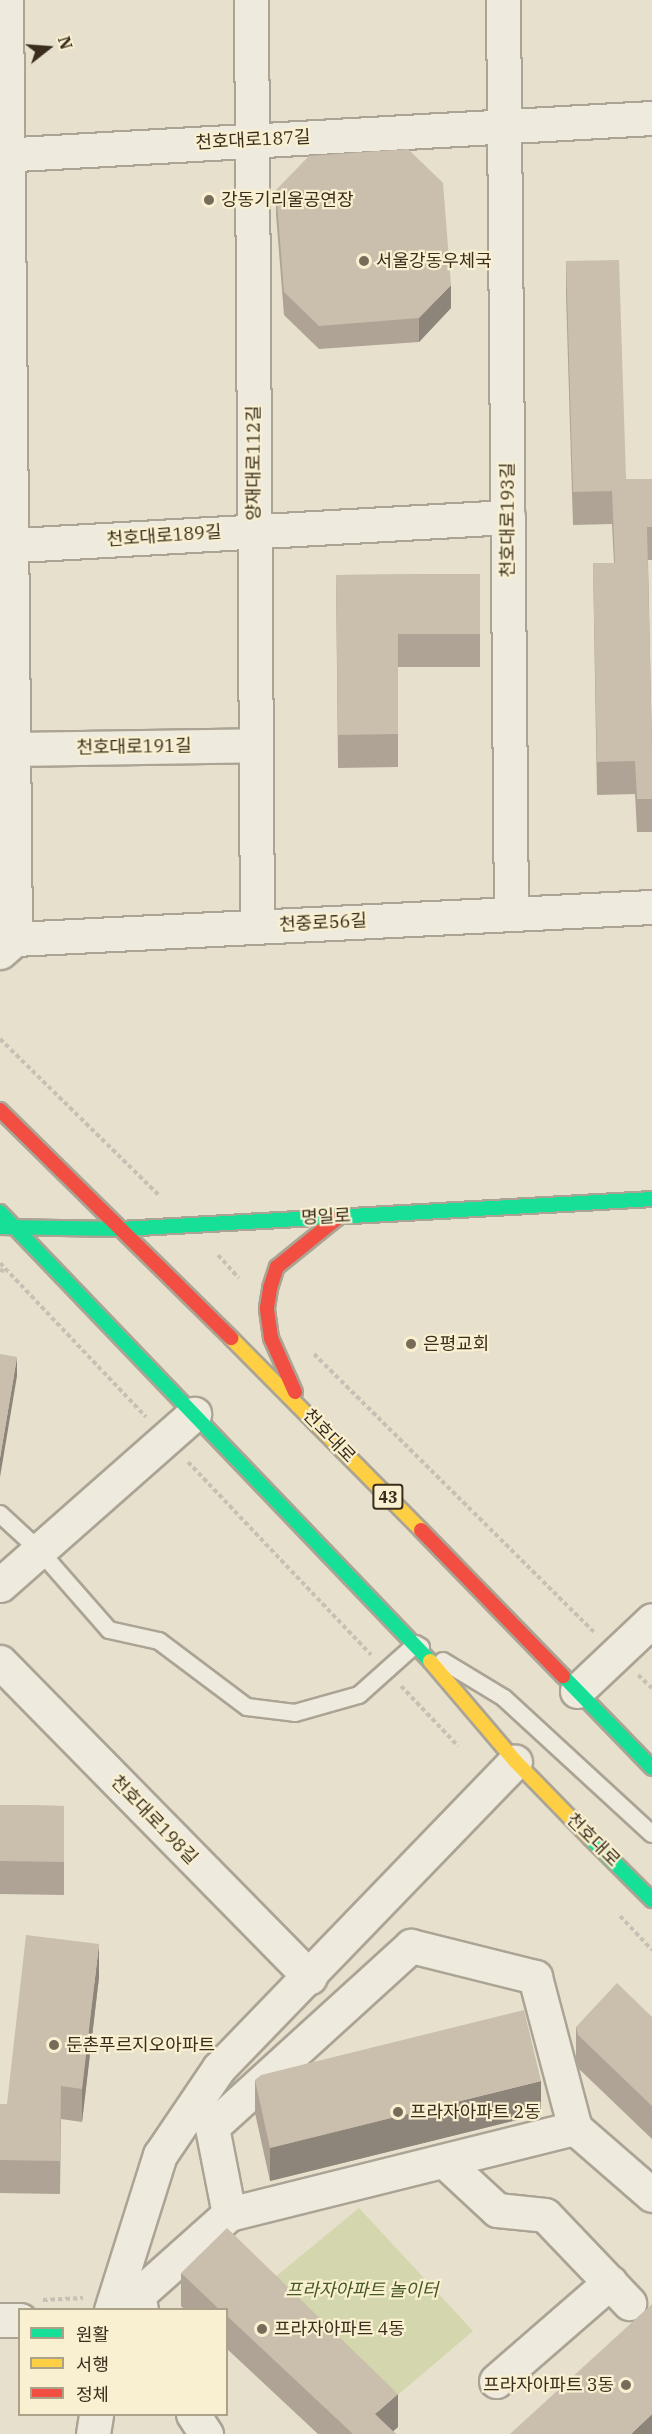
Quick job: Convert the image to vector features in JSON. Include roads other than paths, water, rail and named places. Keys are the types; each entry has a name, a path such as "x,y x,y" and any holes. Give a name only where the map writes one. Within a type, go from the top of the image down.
{"main road":[{"name":"천호대로","path":"0,1110 304,1410 652,1768"},
{"name":"명일로","path":"0,1227 121,1229 652,1199"},
{"name":"천호대로","path":"0,1212 416,1644 504,1773 652,1900"},
{"path":"304,1410 271,1338 267,1308 277,1267 340,1216"}],"street":[{"path":"6,0 4,155 6,546 13,749 7,945"},
{"name":"양재대로112길","path":"250,0 257,927"},
{"path":"503,0 506,126"},
{"name":"천호대로187길","path":"4,155 652,118"},
{"name":"천호대로193길","path":"506,126 511,914"},
{"name":"천호대로189길","path":"6,546 508,517"},
{"name":"천호대로191길","path":"13,749 256,745"},
{"name":"천중로56길","path":"7,945 257,927 652,907"},
{"path":"0,1585 194,1414"},
{"path":"577,1691 652,1620"},
{"name":"천호대로198길","path":"0,1662 310,1977"},
{"path":"112,2308 160,2155 219,2068 310,1977 504,1773"},
{"path":"229,2214 212,2127 411,1946 535,1977 575,2128 652,2195"},
{"path":"141,2308 138,2295 229,2214 575,2128"},
{"path":"444,2160 497,2210 545,2215 619,2292 496,2381"},
{"path":"0,2320 18,2320"},
{"path":"93,2434 96,2416"},
{"path":"194,2416 206,2434"}],"lane":[{"path":"0,1514 39,1550 109,1630 159,1641 246,1707 295,1713 359,1695 416,1644 504,1698 652,1834"}],"place":[{"name":"강동기리울공연장","path":"209,200"},
{"name":"서울강동우체국","path":"364,261"},
{"name":"은평교회","path":"411,1344"},
{"name":"둔촌푸르지오아파트","path":"54,2045"},
{"name":"프라자아파트 2동","path":"398,2112"},
{"name":"프라자아파트 4동","path":"262,2329"},
{"name":"프라자아파트 3동","path":"626,2385"}],"park label":[{"name":"프라자아파트 놀이터","path":"362,2290"}]}
